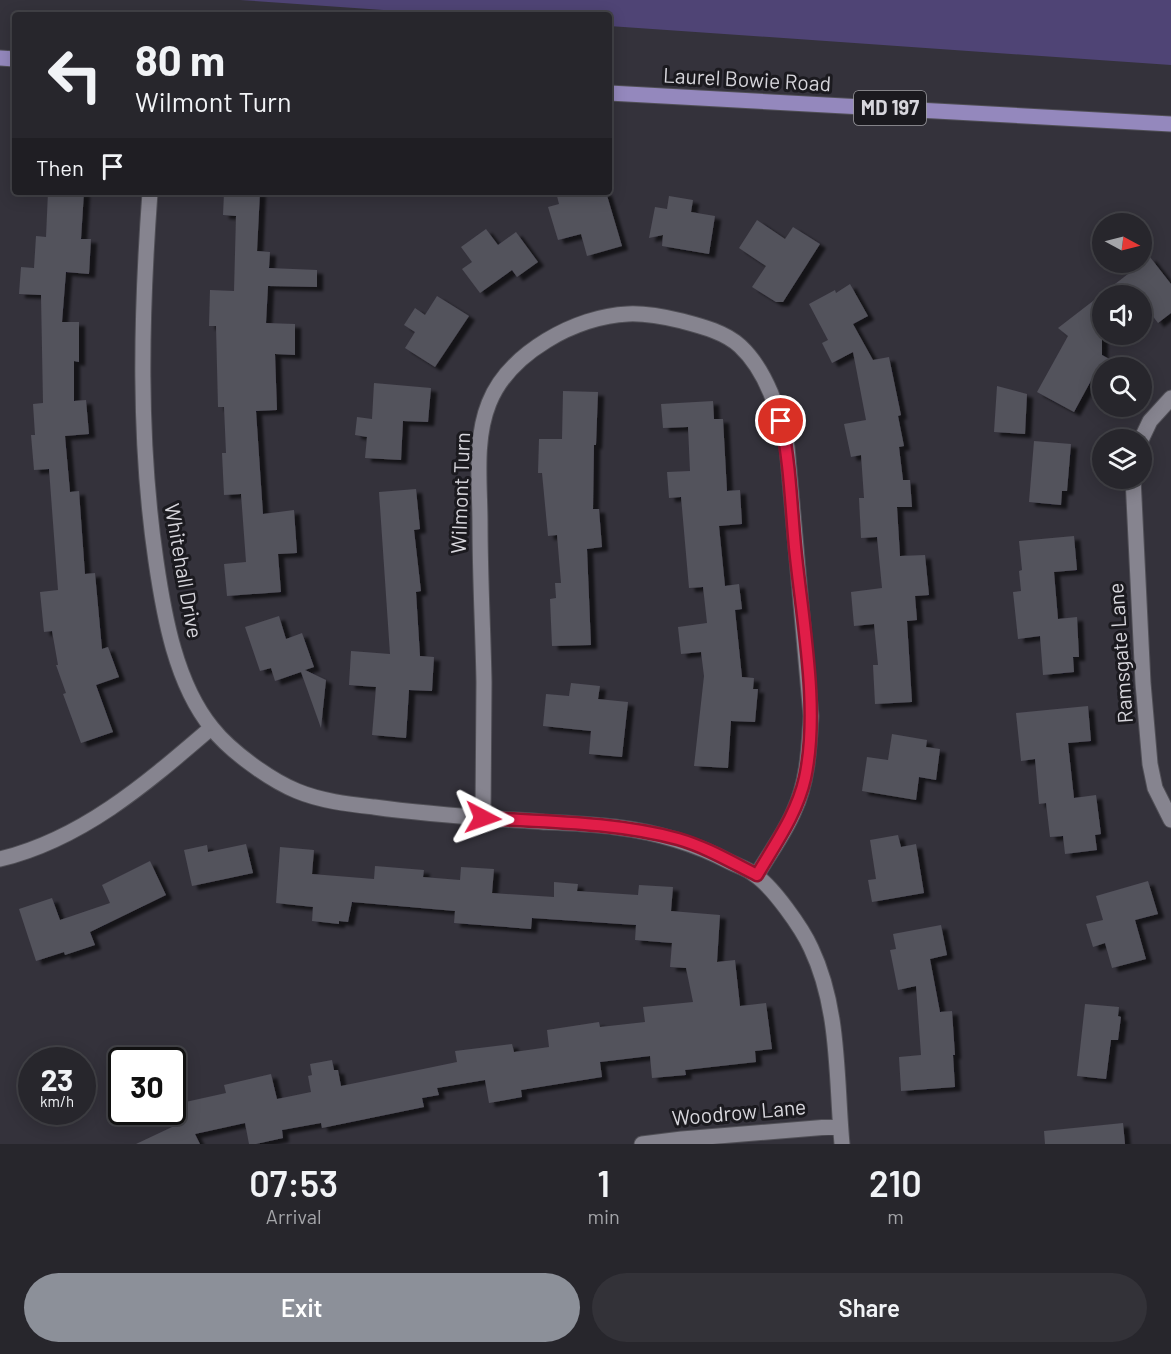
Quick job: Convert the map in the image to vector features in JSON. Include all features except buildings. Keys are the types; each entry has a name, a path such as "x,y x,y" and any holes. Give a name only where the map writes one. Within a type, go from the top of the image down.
{"main road":[{"name":"Laurel Bowie Road","path":"612,93 1171,124"}],"street":[{"name":"Whitehall Drive","path":"150,195 143,355 144,439 152,532 160,591 171,638 185,684 211,728 239,756 297,791 330,801 483,818 615,826 679,840 715,854 757,875 792,917 810,946 823,978 833,1023 842,1144"},
{"name":"Wilmont Turn","path":"483,818 484,680 479,464 485,418 490,401 512,368 530,351 556,336 587,322 610,316 636,314 671,319 705,328 739,345 753,362 773,398 781,421 786,447 792,489 810,704 810,742 804,780 794,811 757,875"},
{"path":"1146,429 1150,420 1171,398"},
{"name":"Ramsgate Lane","path":"1133,489 1143,683 1150,764 1155,788 1171,820"},
{"path":"0,859 66,834 109,810 211,728"},
{"name":"Woodrow Lane","path":"642,1144 840,1126"}],"shaded area":[{"path":"240,0 1171,0 1171,65 612,26 612,12 412,12"}],"route":[{"path":"483,818 615,826 679,840 715,854 757,875 794,811 804,780 810,742 811,716 792,489 781,421"}]}
